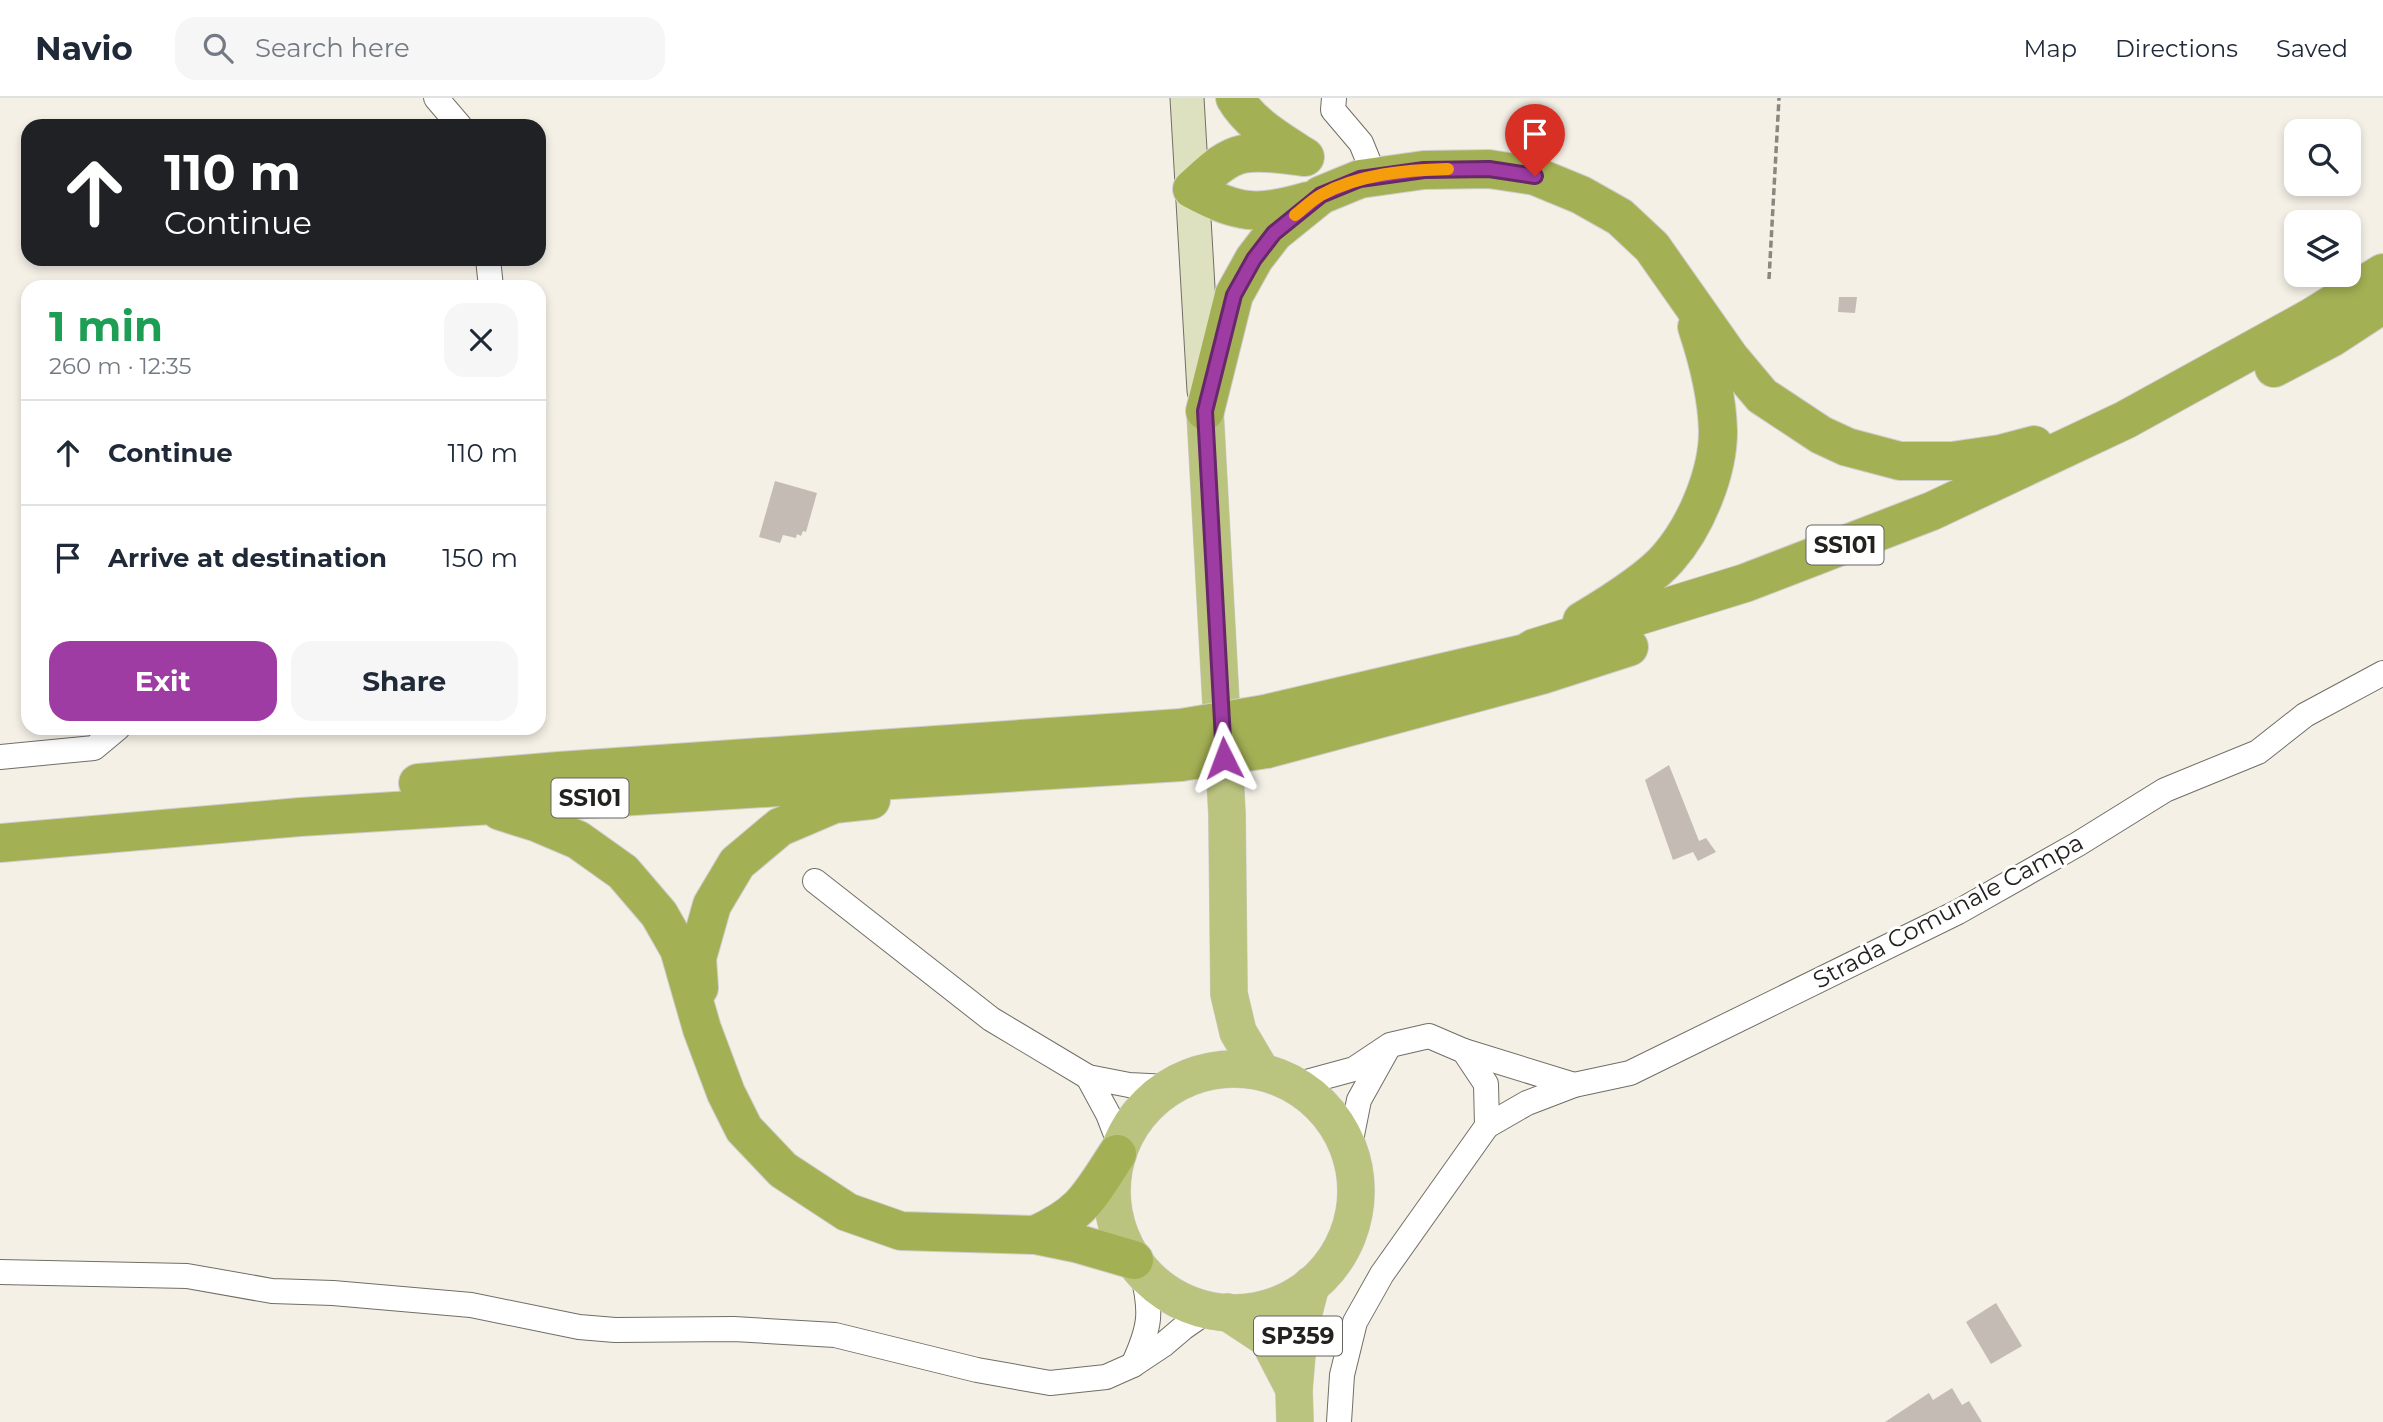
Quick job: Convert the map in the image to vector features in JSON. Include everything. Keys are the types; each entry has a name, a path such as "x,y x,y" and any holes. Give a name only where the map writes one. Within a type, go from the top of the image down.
{"highway":[{"path":"1235,98 1264,130 1305,157"},
{"path":"1368,178 1305,157 1242,154 1218,166 1192,189 1239,211 1285,208 1368,178 1424,170 1489,169 1535,176 1581,195 1620,217 1652,247 1730,358 1762,396 1821,435 1847,447 1900,461 1952,461 2000,454 2044,442 2081,441"},
{"path":"1205,411 1234,295 1254,259 1274,233 1315,199"},
{"name":"SS101","path":"1266,731 1526,653 1534,648 1757,578 1932,511 2125,420 2312,317 2383,273"},
{"path":"1534,648 1598,611 1667,560 1685,536 1710,485 1718,432 1709,362 1687,298"},
{"name":"SS101","path":"0,843 300,817 1004,772 1266,731 1555,671 1757,605 1954,528 2149,436 2331,338 2383,304"},
{"name":"SS101","path":"0,818 559,771 1181,745"},
{"path":"702,1029 697,958 712,905 737,863 780,827 834,804 930,794 1004,772"},
{"path":"481,805 538,823 578,840 623,872 659,914 679,948 702,1029 726,1093 744,1129 783,1170 846,1212 901,1231 1035,1235 1079,1244 1138,1265"},
{"path":"1035,1235 1062,1223 1084,1204 1119,1150"}],"main road":[{"path":"1186,98 1227,814 1229,995 1238,1032 1261,1071"},
{"path":"1179,1082 1212,1040 1229,995"},
{"path":"1224,1069 1261,1071 1294,1085 1318,1102 1336,1124 1349,1150 1356,1179 1355,1209 1347,1238 1332,1264 1311,1285 1286,1301 1257,1310 1218,1311 1173,1296 1138,1265 1123,1241 1115,1220 1112,1176 1119,1150 1132,1122 1149,1102 1179,1082 1224,1069"},
{"name":"SP359","path":"1295,1406 1299,1331 1311,1285"},
{"name":"SP359","path":"1218,1311 1268,1339 1295,1406"}],"street":[{"path":"436,98 454,119"},
{"path":"1334,98 1333,110 1361,143 1368,178"},
{"name":"Strada Comunale Campa","path":"1488,1126 1527,1103 1574,1085 1630,1073 1958,912 2078,844 2165,790 2258,752 2305,715 2383,673"},
{"path":"0,757 94,748 110,735"},
{"path":"815,881 991,1020 1088,1077 1129,1085 1179,1082"},
{"path":"1294,1085 1354,1069 1390,1045 1429,1036 1464,1051 1574,1085"},
{"path":"1349,1150 1359,1100 1390,1045"},
{"path":"1339,1422 1342,1375 1355,1322 1382,1274 1488,1126 1486,1084 1464,1051"},
{"path":"1088,1077 1108,1114 1119,1150"},
{"path":"1133,1365 1145,1338 1150,1303 1138,1265"},
{"path":"0,1272 187,1276 272,1291 333,1293 471,1305 579,1327 615,1331 734,1329 835,1335 977,1370 1050,1383 1106,1377 1133,1365 1163,1345 1182,1328 1218,1311"}],"path":[{"path":"1769,279 1779,98"}],"building":[{"path":"1839,297 1857,297 1855,313 1838,312"},
{"path":"775,481 817,493 806,532 803,531 801,536 797,534 796,538 783,535 780,543 759,537"},
{"path":"1669,765 1699,841 1706,838 1716,852 1698,861 1693,852 1673,860 1645,780"},
{"path":"1996,1303 2022,1346 1991,1364 1966,1322"},
{"path":"1952,1388 1962,1405 1969,1401 1982,1422 1885,1422 1929,1393 1933,1400"}],"slow traffic":[{"path":"1295,215 1321,195 1360,179 1448,169"}],"route":[{"path":"1224,758 1205,411 1234,295 1254,259 1274,233 1321,195 1360,179 1424,170 1489,169 1535,176"}]}
